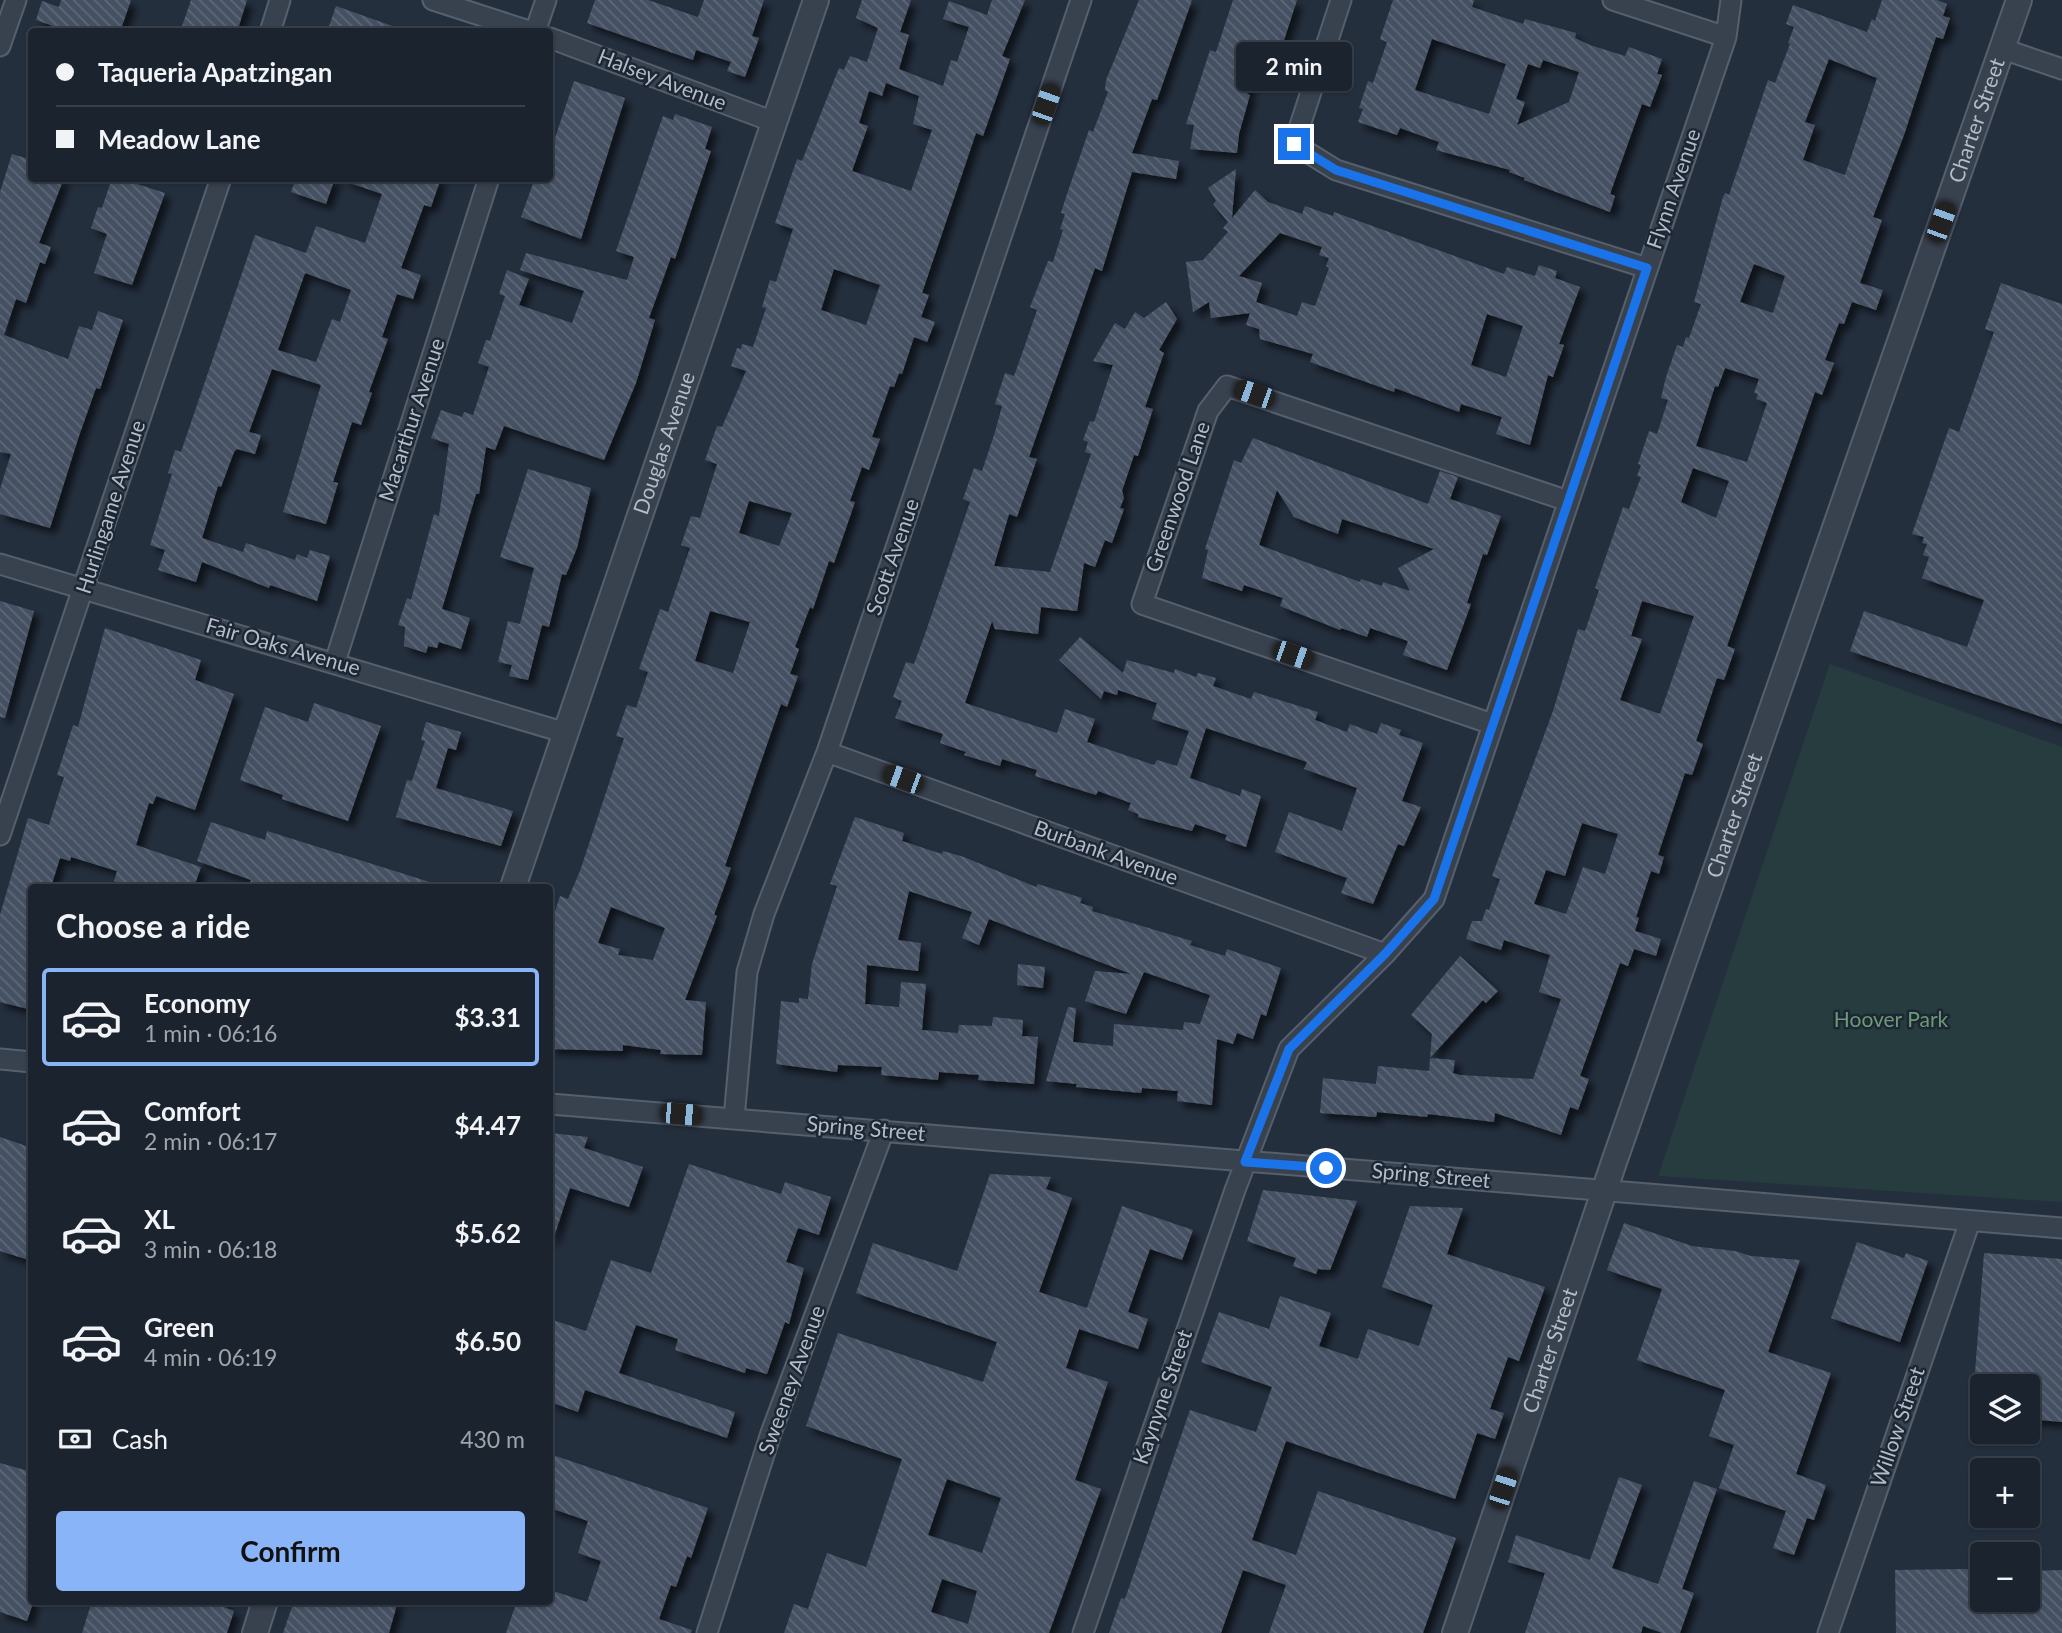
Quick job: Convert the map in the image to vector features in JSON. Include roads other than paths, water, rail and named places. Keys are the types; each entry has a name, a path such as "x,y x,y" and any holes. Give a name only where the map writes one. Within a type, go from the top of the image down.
{"street":[{"path":"0,46 16,0"},
{"path":"271,28 280,0"},
{"path":"433,0 520,28"},
{"path":"535,28 546,0"},
{"name":"Douglas Avenue","path":"514,884 816,0"},
{"name":"Scott Avenue","path":"734,1118 747,972 764,914 827,752 1081,0"},
{"path":"1341,0 1294,144 1336,170 1647,268"},
{"path":"1613,0 1726,37"},
{"name":"Flynn Avenue","path":"1245,1162 1289,1049 1385,954 1434,899 1726,37 1731,0"},
{"name":"Charter Street","path":"1455,1633 1605,1190 2019,0"},
{"name":"Halsey Avenue","path":"553,39 774,122"},
{"path":"2003,49 2062,69"},
{"name":"Hurlingame Avenue","path":"0,835 220,182"},
{"name":"Macarthur Avenue","path":"335,662 487,182"},
{"name":"Greenwood Lane","path":"1492,723 1142,604 1199,437 1208,411 1227,386 1568,501"},
{"name":"Fair Oaks Avenue","path":"0,564 566,733"},
{"name":"Burbank Avenue","path":"827,752 1385,954"},
{"path":"0,1059 28,1062"},
{"name":"Spring Street","path":"553,1104 2062,1228"},
{"name":"Sweeney Avenue","path":"706,1633 771,1433 884,1130"},
{"name":"Kaynyne Street","path":"1083,1633 1245,1162"},
{"name":"Willow Street","path":"1828,1633 1970,1221"},
{"path":"255,1633 264,1605"}],"park label":[{"name":"Hoover Park","path":"1891,1020"}]}
